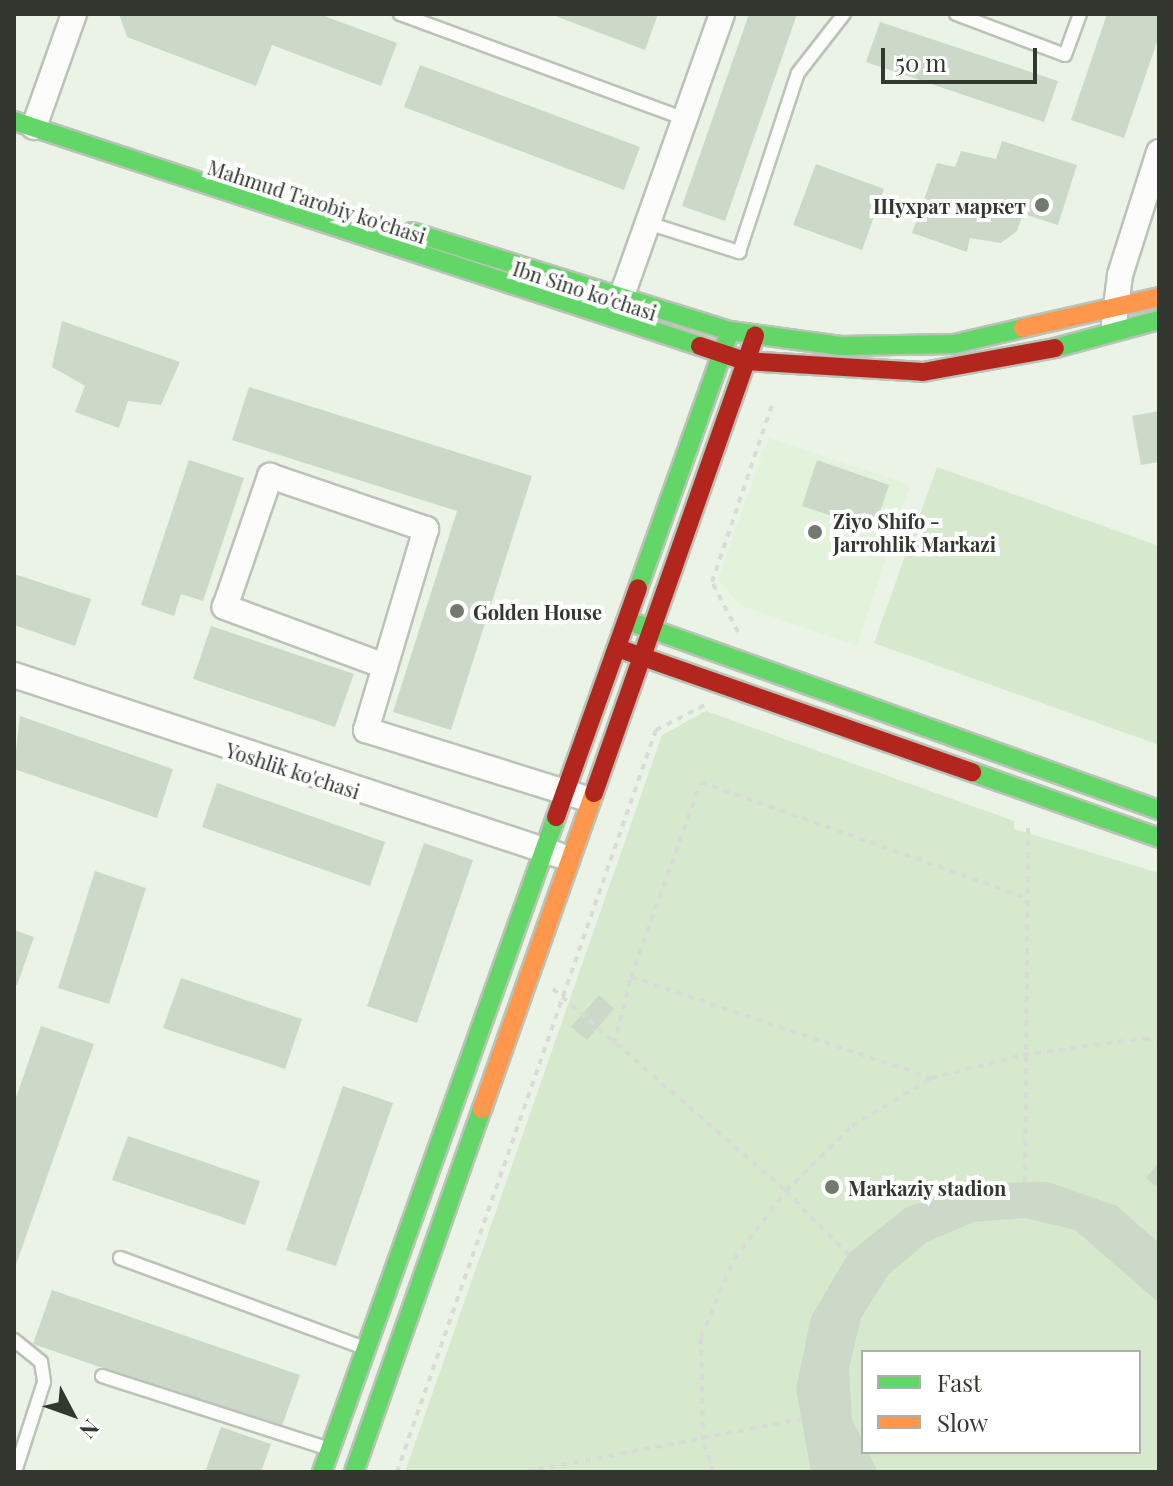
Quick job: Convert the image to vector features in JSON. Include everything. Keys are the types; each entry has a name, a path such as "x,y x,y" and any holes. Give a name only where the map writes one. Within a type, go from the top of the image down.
{"street":[{"path":"30,120 74,14"},
{"path":"616,311 722,14"},
{"name":"Mahmud Tarobiy ko'chasi","path":"14,102 30,120 616,311 755,336 841,346 954,344 1114,321 1159,297"},
{"path":"1114,321 1159,152"},
{"name":"Ibn Sino ko'chasi","path":"616,311 721,356 745,361 923,372 1023,357 1114,321 1159,320"},
{"path":"322,1472 569,793 730,331"},
{"path":"356,1466 594,800 755,336"},
{"path":"385,666 225,607 270,476 426,529 366,730 594,800"},
{"path":"630,621 1159,810"},
{"path":"620,649 1159,838"},
{"name":"Yoshlik ko'chasi","path":"14,675 573,859"},
{"path":"1034,794 1043,769"}],"lane":[{"path":"400,14 685,119"},
{"path":"648,223 739,252 798,73 844,14"},
{"path":"956,14 1065,55 1080,14"},
{"path":"120,1258 394,1359"},
{"path":"14,1340 41,1362 44,1382 15,1472"},
{"path":"102,1376 330,1450 356,1466"}],"path":[{"path":"752,637 738,632 712,582 773,402"},
{"path":"397,1472 656,730 707,704 722,709"},
{"path":"614,1044 631,977 701,782 1026,898"},
{"path":"1014,816 1042,826"},
{"path":"1025,1182 1023,1055 1028,822"},
{"path":"533,971 786,1191 848,1254"},
{"path":"631,977 931,1078"},
{"path":"713,1472 703,1440 701,1337 734,1259 786,1191 852,1126 931,1078 1023,1055 1145,1038 1159,1042"},
{"path":"526,1472 800,1419"}],"shaded area":[{"name":"Ziyo Shifo - Jarrohlik Markazi","path":"768,438 910,485 857,646 739,605 718,579"},
{"path":"937,467 1159,546 1159,745 874,643"},
{"name":"Markaziy stadion","path":"706,711 1014,821 1014,829 1159,873 1159,1472 405,1472 662,735"}],"building":[{"path":"119,14 319,14 397,43 381,86 272,45 256,86 127,37"},
{"path":"550,14 658,14 645,50"},
{"path":"749,14 797,14 725,221 682,206"},
{"path":"1107,14 1159,14 1159,36 1124,138 1071,120"},
{"path":"880,22 1058,81 1044,122 866,62"},
{"path":"420,65 640,147 624,190 404,107"},
{"path":"1002,141 1077,165 1058,225 1023,214 1017,231 1001,243 970,238 967,252 912,233 937,163 955,167 961,151 996,159"},
{"path":"816,164 884,189 862,250 793,225"},
{"path":"62,321 180,362 161,405 128,401 119,428 75,412 85,386 52,367"},
{"name":"Golden House","path":"249,387 532,476 451,730 393,712 457,511 232,440"},
{"path":"1159,411 1159,462 1141,465 1132,416"},
{"path":"189,460 244,478 203,601 181,594 174,616 141,605"},
{"path":"817,460 889,485 874,530 802,506"},
{"path":"14,574 91,599 75,646 14,625"},
{"path":"211,626 354,674 335,727 193,679"},
{"path":"20,716 173,769 157,818 14,769"},
{"path":"217,783 385,842 370,886 202,827"},
{"path":"424,843 473,860 417,1023 367,1006"},
{"path":"95,871 146,888 109,1004 58,988"},
{"path":"14,930 34,937 17,985 14,985"},
{"path":"181,978 302,1019 285,1069 163,1028"},
{"path":"599,995 614,1009 587,1040 571,1027"},
{"path":"41,1026 94,1044 14,1270 14,1103"},
{"path":"343,1086 393,1103 336,1266 286,1250"},
{"path":"128,1136 260,1181 245,1225 112,1180"},
{"path":"1159,1162 1159,1189 1146,1178"},
{"path":"1048,1182 1117,1206 1159,1243 1159,1303 1075,1230 1025,1218 974,1222 927,1242 888,1275 861,1318 849,1368 852,1419 861,1437 861,1454 869,1454 878,1472 811,1472 796,1389 811,1317 848,1254 905,1208 974,1183"},
{"path":"52,1290 300,1375 281,1429 33,1344"},
{"path":"221,1427 271,1444 261,1472 205,1472"}],"traffic: fast":[{"path":"14,121 700,346"},
{"path":"412,232 730,331 841,346 954,344 1023,328"},
{"path":"1055,348 1159,320"},
{"path":"638,588 730,331"},
{"path":"634,623 1159,810"},
{"path":"972,772 1159,838"},
{"path":"322,1472 556,817"},
{"path":"354,1472 482,1109"}],"traffic: slow":[{"path":"1023,328 1159,297"},
{"path":"482,1109 594,793"}],"traffic: jam":[{"path":"594,793 755,336"},
{"path":"700,346 745,361 923,372 1055,348"},
{"path":"556,817 638,588"},
{"path":"623,650 972,772"}],"place":[{"name":"Шухрат маркет","path":"1042,205"},
{"name":"Ziyo Shifo - Jarrohlik Markazi","path":"815,532"},
{"name":"Golden House","path":"457,611"},
{"name":"Markaziy stadion","path":"832,1187"}]}
